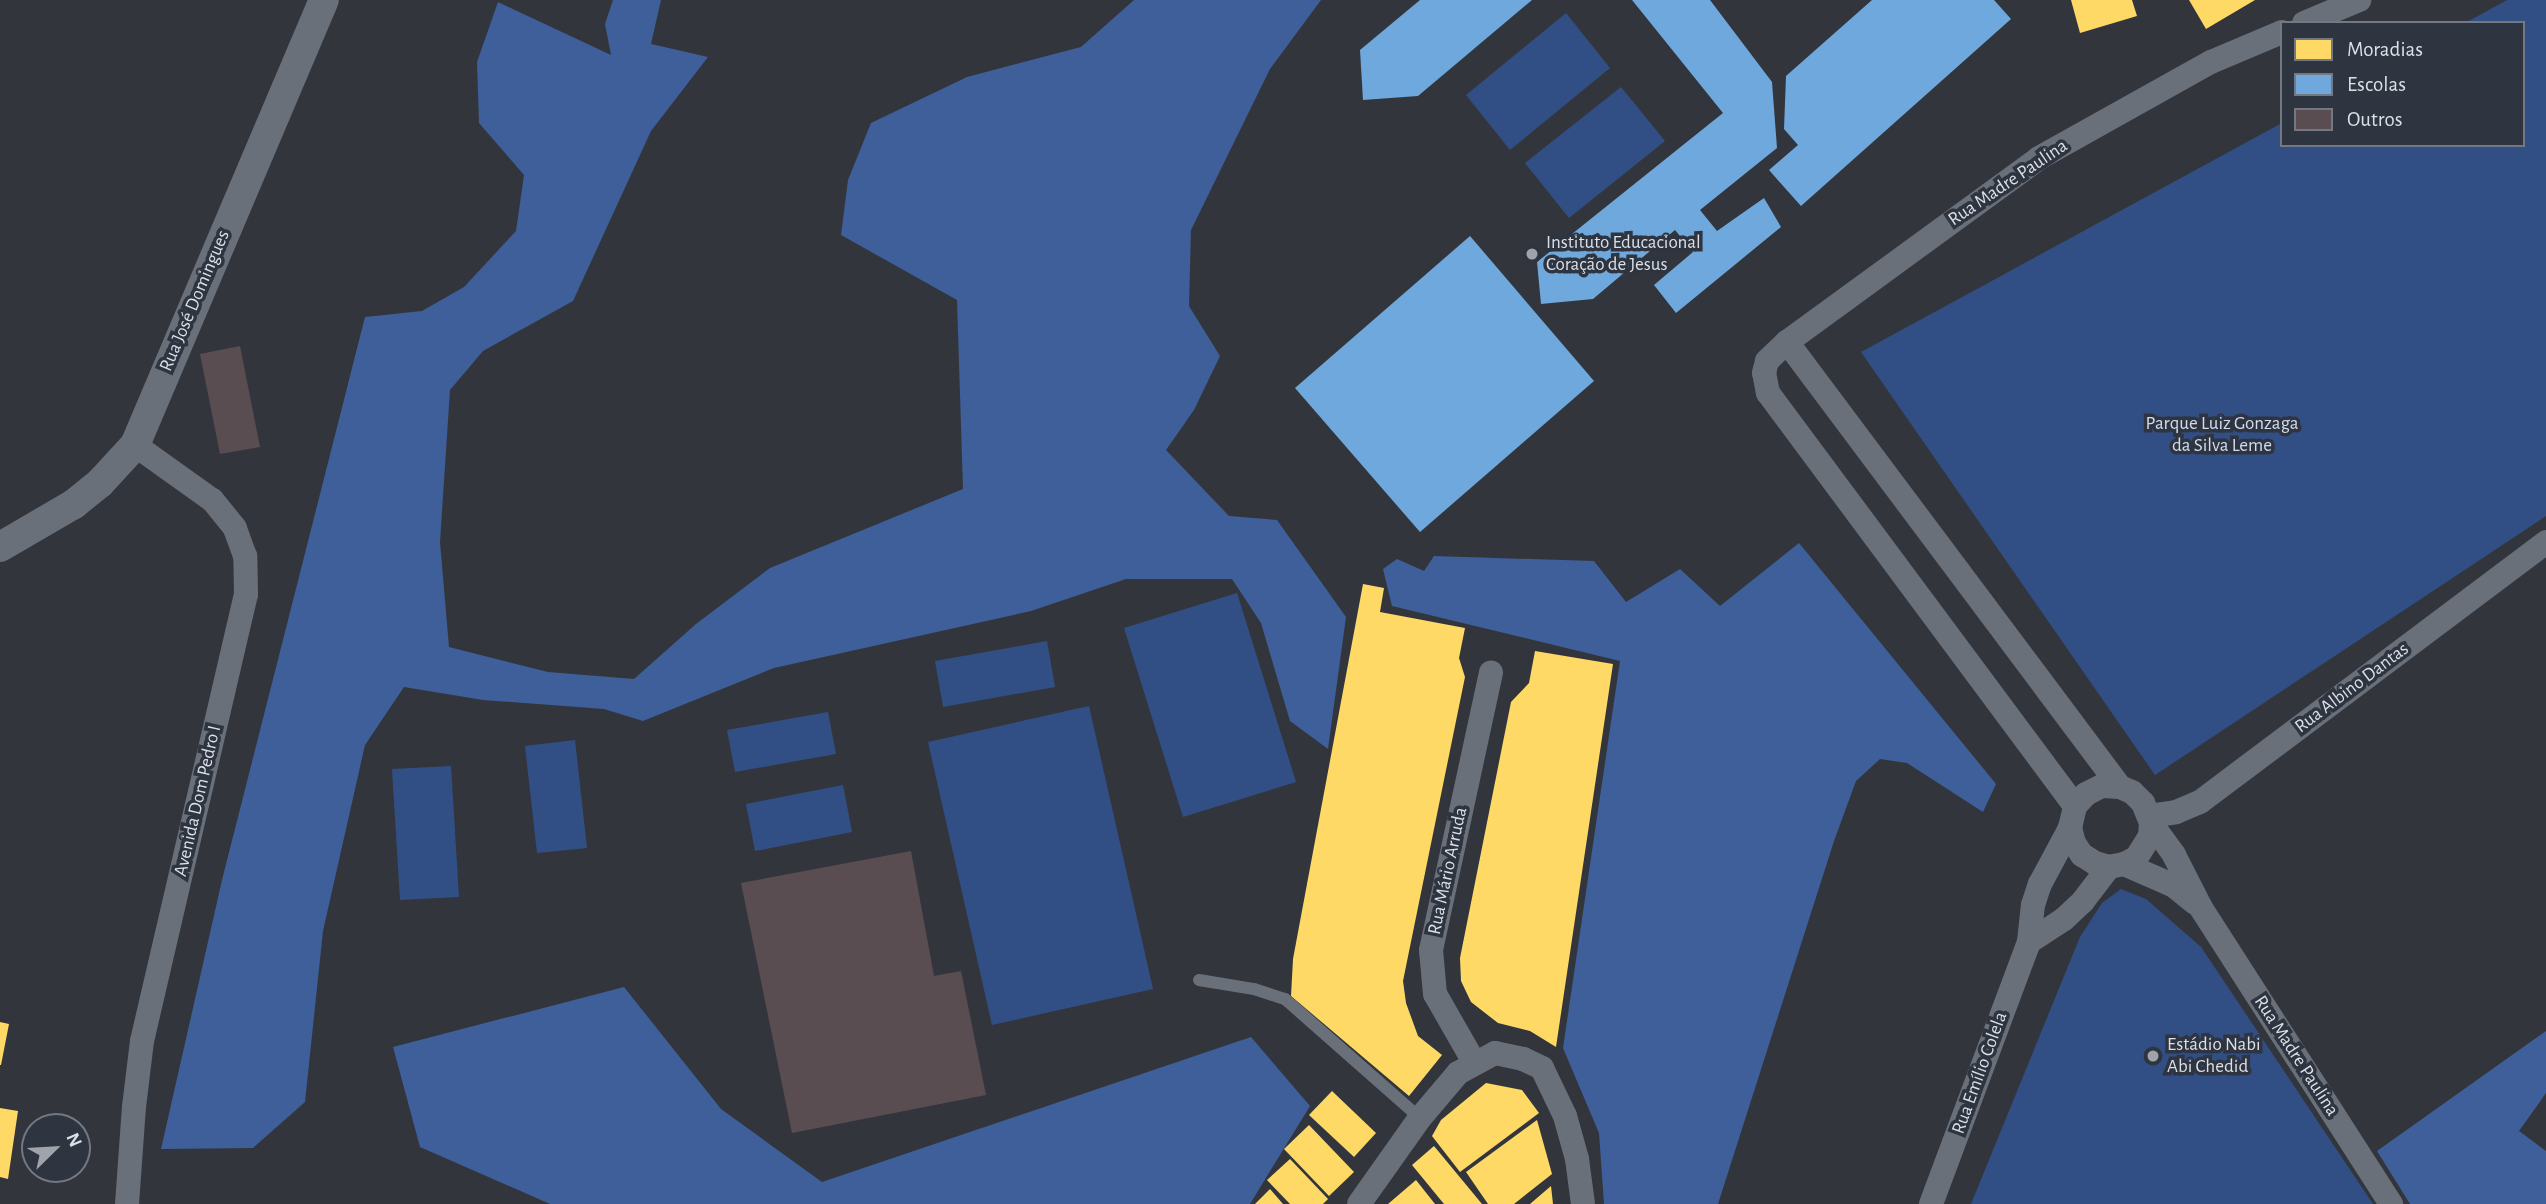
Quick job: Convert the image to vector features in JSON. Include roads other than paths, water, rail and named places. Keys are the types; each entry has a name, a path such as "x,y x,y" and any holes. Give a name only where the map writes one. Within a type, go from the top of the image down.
{"street":[{"name":"Rua José Domingues","path":"0,547 74,505 100,483 135,445 324,0"},
{"path":"2309,21 2359,0"},
{"name":"Rua Madre Paulina","path":"2073,817 1768,393 1763,373 1767,361 1787,342 2039,158 2211,62 2280,33"},
{"path":"1787,342 2120,787"},
{"name":"Avenida Dom Pedro I","path":"127,1204 142,1041 246,595 245,556 235,528 212,500 135,445"},
{"name":"Rua Albino Dantas","path":"2150,819 2176,813 2200,802 2546,542"},
{"name":"Rua Mário Arruda","path":"1474,1062 1435,994 1431,950 1491,672"},
{"path":"2029,942 2064,919 2117,866 2145,848 2150,819 2143,803 2132,792 2120,787 2102,786 2087,794 2073,817 2074,843 2082,855 2095,863 2117,866"},
{"name":"Rua Emílio Colela","path":"1931,1204 2029,942 2033,905 2040,884 2073,817"},
{"name":"Rua Madre Paulina","path":"2150,819 2174,855 2201,908 2391,1204"},
{"name":"Rua Madre Paulina","path":"2117,866 2174,886 2201,908"},
{"path":"1359,1204 1420,1118 1458,1073 1495,1053 1506,1054 1542,1068 1565,1116 1577,1159 1583,1204"}],"lane":[{"path":"1199,980 1254,989 1285,999 1420,1118"}],"place":[{"name":"Instituto Educacional Coração de Jesus","path":"1532,254"},
{"name":"Estádio Nabi Abi Chedid","path":"2153,1056"}],"park label":[{"name":"Parque Luiz Gonzaga da Silva Leme","path":"2222,435"}]}
